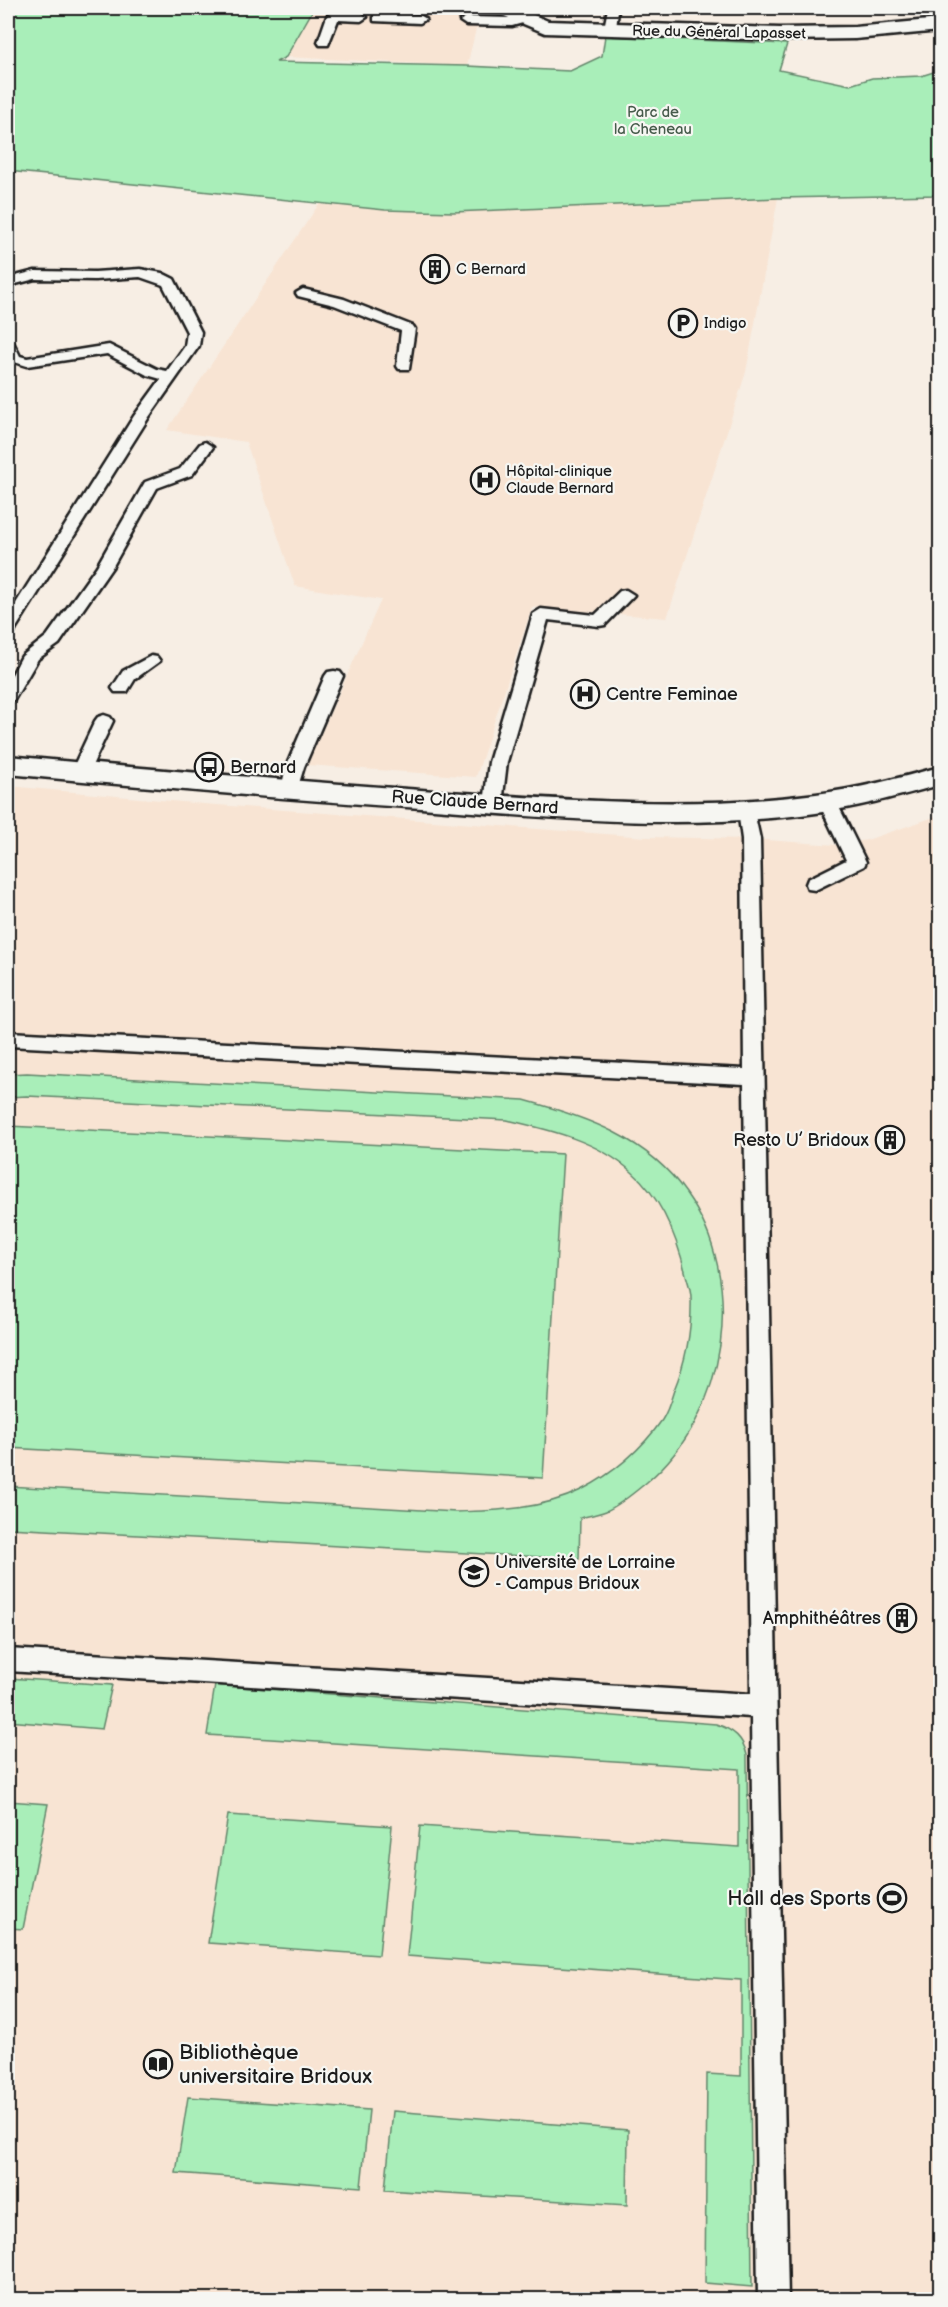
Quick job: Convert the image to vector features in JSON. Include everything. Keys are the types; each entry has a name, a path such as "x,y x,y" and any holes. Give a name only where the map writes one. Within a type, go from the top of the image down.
{"street":[{"name":"Rue du Général Lapasset","path":"502,8 545,27 611,20 815,25 855,33 940,25"},
{"name":"Rue Claude Bernard","path":"8,765 290,789 614,812 747,811 828,802 940,776"}],"lane":[{"path":"324,42 333,16 361,17"},
{"path":"378,18 420,19"},
{"path":"466,21 512,22 526,18"},
{"path":"8,282 35,276 140,273 157,276 169,282 194,332 192,346 170,376 8,628"},
{"path":"303,293 339,302 408,329 404,366"},
{"path":"8,345 14,359 27,362 109,349 152,372 170,376"},
{"path":"8,696 31,656 52,640 105,566 119,545 151,485 186,472 205,447"},
{"path":"493,804 498,762 541,614 599,621 626,595"},
{"path":"121,688 129,675 151,661"},
{"path":"290,789 295,767 334,676"},
{"path":"80,772 104,721"},
{"path":"815,884 857,862 828,802"},
{"path":"747,811 752,839 773,2300"},
{"path":"8,1039 755,1077"},
{"path":"8,1660 764,1706"}],"shaded area":[{"path":"314,8 475,8 518,27 497,25 476,29 467,66 286,57"},
{"name":"Hôpital-clinique Claude Bernard","path":"778,198 746,372 667,618 532,607 476,777 307,765 381,600 295,586 246,442 167,430 319,204 385,210"},
{"name":"Université de Lorraine - Campus Bridoux","path":"8,786 204,804 646,837 751,839 836,845 867,840 940,815 940,2299 8,2299"}],"green space":[{"name":"Parc de la Cheneau","path":"8,8 314,8 286,57 276,62 467,66 570,71 602,56 605,36 787,44 779,70 850,85 872,78 921,76 940,70 940,195 778,198 453,212 385,210 8,171"},
{"path":"27,1073 524,1100 570,1114 614,1132 653,1158 671,1174 686,1193 705,1228 717,1265 722,1305 720,1345 711,1384 696,1420 674,1454 647,1482 611,1508 580,1518 579,1559 8,1528 8,1486 456,1512 504,1510 551,1501 593,1484 615,1468 636,1451 662,1420 682,1368 691,1309 690,1289 678,1247 667,1219 652,1194 643,1182 618,1161 573,1138 507,1120 27,1096 8,1097 8,1074"},
{"path":"8,1126 563,1154 543,1478 8,1448"},
{"path":"8,1678 112,1685 102,1729 8,1721"},
{"path":"215,1685 716,1724 737,1735 747,1755 752,2287 705,2283 707,2074 741,2076 741,1980 407,1956 420,1826 739,1847 739,1769 207,1735"},
{"path":"8,1801 48,1804 23,1929 8,1928"},
{"path":"228,1815 392,1826 379,1955 208,1943"},
{"path":"188,2097 369,2110 361,2187 176,2173"},
{"path":"393,2111 628,2130 627,2205 385,2190"}],"place":[{"name":"C Bernard","path":"435,269"},
{"name":"Indigo","path":"683,323"},
{"name":"Hôpital-clinique Claude Bernard","path":"485,480"},
{"name":"Centre Feminae","path":"585,694"},
{"name":"Bernard","path":"209,767"},
{"name":"Resto U’ Bridoux","path":"890,1140"},
{"name":"Université de Lorraine - Campus Bridoux","path":"474,1572"},
{"name":"Amphithéâtres","path":"902,1618"},
{"name":"Hall des Sports","path":"892,1898"},
{"name":"Bibliothèque universitaire Bridoux","path":"158,2064"}]}
